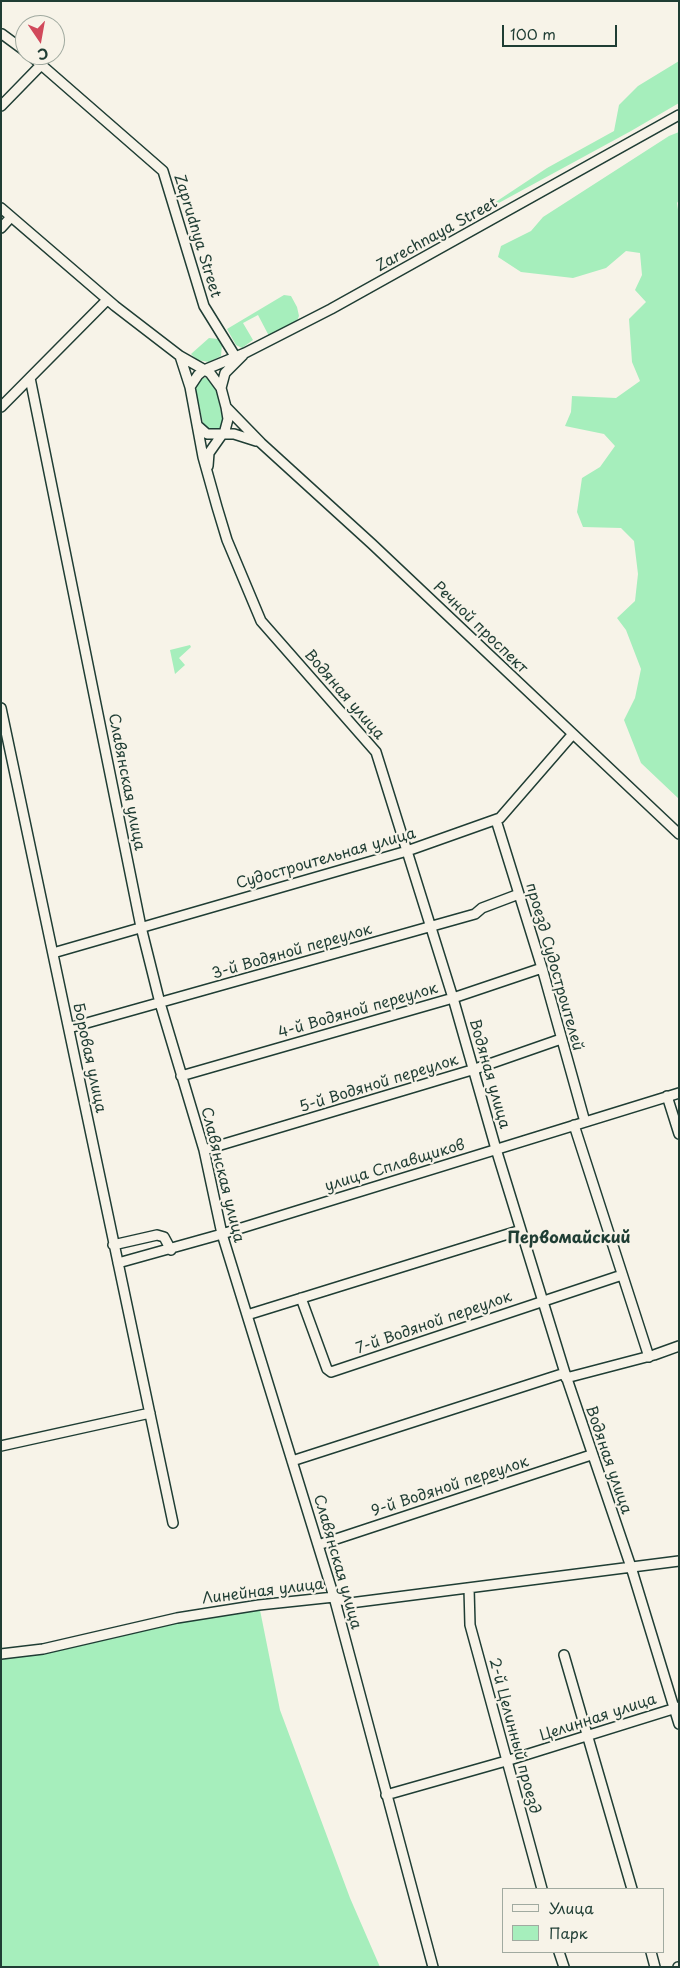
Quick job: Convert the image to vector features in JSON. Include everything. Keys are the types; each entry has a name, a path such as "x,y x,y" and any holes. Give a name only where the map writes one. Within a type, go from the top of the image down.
{"street":[{"path":"2,34 15,44"},
{"path":"1,106 41,65"},
{"name":"Zaprudnya Street","path":"43,65 163,171 204,306 235,356"},
{"name":"Zarechnaya Street","path":"204,370 245,353 340,304 679,115"},
{"path":"1,208 107,300 180,356 215,378 220,388 228,419 223,435 209,453 207,468"},
{"path":"1,228 11,217"},
{"path":"1,407 107,300"},
{"path":"220,388 225,373 245,353"},
{"name":"Водяная улица","path":"180,356 190,387 207,468 227,540 261,621 376,752 454,998 496,1149 565,1376 631,1567 676,1707 679,1724"},
{"path":"190,387 204,370"},
{"name":"Славянская улица","path":"30,378 141,927 160,1003 204,1150 222,1234 334,1597 433,1967"},
{"name":"Речной проспект","path":"226,407 261,443 372,544 572,735 679,834"},
{"path":"198,426 207,434 245,436 261,443"},
{"name":"Боровая улица","path":"1,708 172,1523"},
{"name":"Судостроительная улица","path":"53,952 407,851 496,820 500,818 572,735"},
{"name":"проезд Судостроителей","path":"496,820 542,968 585,1122"},
{"name":"3-й Водяной переулок","path":"69,1028 474,914 482,908 519,894"},
{"name":"4-й Водяной переулок","path":"181,1076 454,998 542,968"},
{"name":"5-й Водяной переулок","path":"204,1150 475,1069 561,1039"},
{"name":"улица Сплавщиков","path":"118,1263 171,1250 679,1092"},
{"path":"667,1096 679,1134"},
{"path":"574,1125 648,1357"},
{"path":"247,1315 521,1230"},
{"path":"113,1245 157,1235 164,1237 171,1250"},
{"name":"7-й Водяной переулок","path":"301,1298 327,1369 331,1372 622,1275"},
{"path":"292,1461 565,1376 648,1357 679,1346"},
{"path":"1,1446 150,1414"},
{"name":"9-й Водяной переулок","path":"318,1545 591,1455"},
{"name":"Линейная улица","path":"1,1654 43,1649 177,1618 259,1605 334,1597 350,1603 679,1560"},
{"name":"2-й Целинный проезд","path":"469,1588 470,1625 542,1888"},
{"path":"564,1655 632,1888"},
{"name":"Целинная улица","path":"386,1795 506,1761 676,1707"},
{"path":"560,1953 564,1967"},
{"path":"651,1953 655,1967"}],"green space":[{"path":"679,61 679,103 473,217 547,168 614,131 619,105 638,86"},
{"path":"679,132 679,200 677,203 679,217 679,799 641,763 624,720 635,698 641,669 626,630 617,618 635,601 638,574 634,541 621,528 583,527 577,512 582,478 600,467 615,446 604,434 565,426 571,412 572,396 616,398 640,381 632,362 629,319 646,302 635,290 642,275 640,253 626,251 606,268 573,278 521,272 498,257 501,246 531,231 543,217 669,136"},
{"path":"284,295 291,296 297,307 299,316 296,323 269,336 258,315 243,323 253,340 242,348 236,345 227,329"},
{"path":"209,338 218,339 222,344 221,356 209,362 197,360 191,354"},
{"path":"202,378 209,378 215,382 223,423 217,431 210,431 204,427 195,387"},
{"path":"190,645 191,647 179,658 185,665 175,674 170,650"},
{"path":"259,1605 280,1710 350,1898 380,1967 1,1967 1,1654"}],"district":[{"name":"Первомайский","path":"569,1239"}]}
